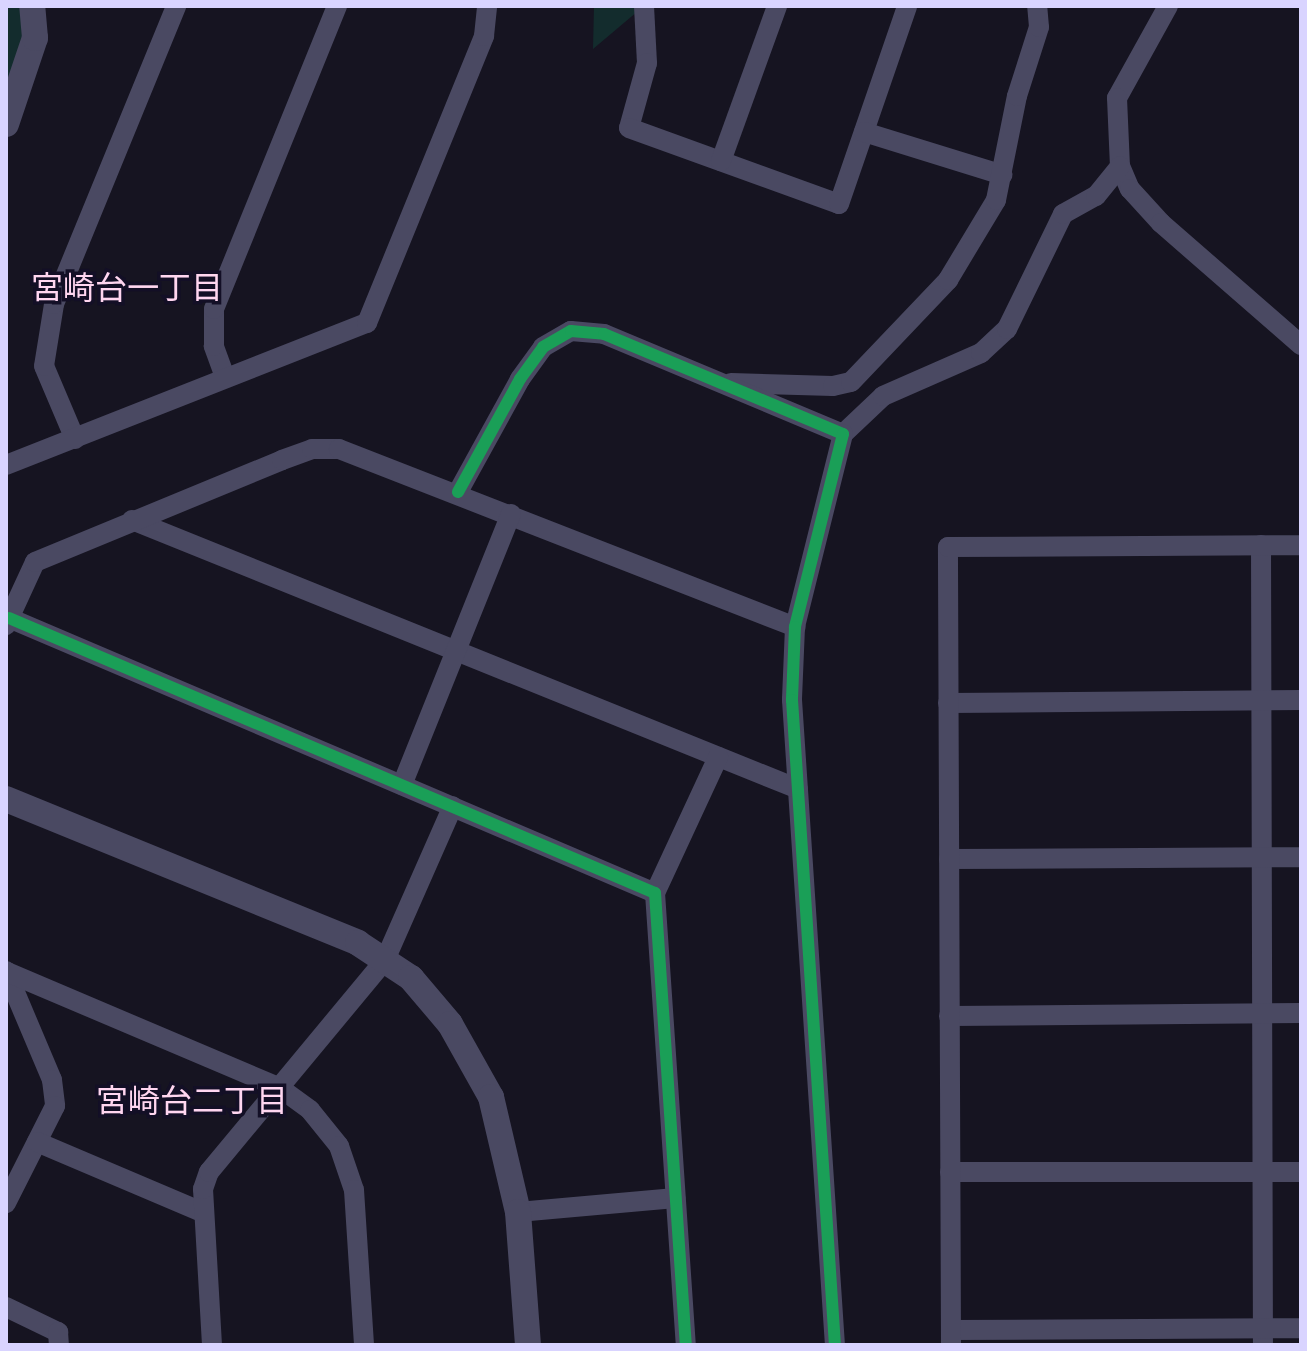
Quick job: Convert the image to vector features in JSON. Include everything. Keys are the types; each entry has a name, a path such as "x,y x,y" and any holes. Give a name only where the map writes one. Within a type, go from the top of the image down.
{"street":[{"path":"6,124 35,38 32,6"},
{"path":"75,439 44,366 54,304 176,6"},
{"path":"225,377 214,346 214,309 337,6"},
{"path":"6,465 367,323 484,36 487,6"},
{"path":"644,6 647,63 629,128 839,204 907,6"},
{"path":"721,161 777,6"},
{"path":"719,382 833,386 866,371 948,280 996,200 1017,96 1039,27 1037,6"},
{"path":"1168,6 1117,98 1120,166 1130,189 1161,223 1301,345"},
{"path":"864,132 1003,175"},
{"path":"835,1345 792,700 795,627 843,434 883,396 981,353 1007,329 1063,214 1096,196 1120,166"},
{"path":"458,492 520,379 543,347 571,331 604,334 843,434"},
{"path":"655,893 8,622 35,562 312,449 339,449 458,492 795,627"},
{"path":"402,785 511,514"},
{"path":"132,520 798,789"},
{"path":"1261,545 1263,1337"},
{"path":"1301,545 948,547 951,1337 1263,1337 1301,1328"},
{"path":"948,703 1301,700"},
{"path":"686,1345 655,893 718,757"},
{"path":"6,799 358,943 385,960 426,994 465,1047 491,1097 518,1212 528,1345"},
{"path":"212,1345 204,1213 209,1172 385,960 453,806"},
{"path":"949,859 1301,857"},
{"path":"6,972 280,1088 325,1127 348,1167 364,1345"},
{"path":"6,972 52,1080 55,1106 6,1203"},
{"path":"949,1016 1301,1013"},
{"path":"37,1142 204,1213"},
{"path":"950,1172 1301,1172"},
{"path":"518,1212 675,1198"},
{"path":"6,1307 58,1332 59,1345"}],"green space":[{"path":"6,6 21,6 22,36 6,94"},
{"path":"594,6 644,6 593,49"}],"cycle path":[{"path":"458,492 520,379 543,347 571,331 604,334 843,434 795,627 792,700 835,1345"},
{"path":"9,618 655,893 686,1345"}],"district":[{"name":"宮崎台一丁目","path":"127,287"},
{"name":"宮崎台二丁目","path":"192,1100"}]}
